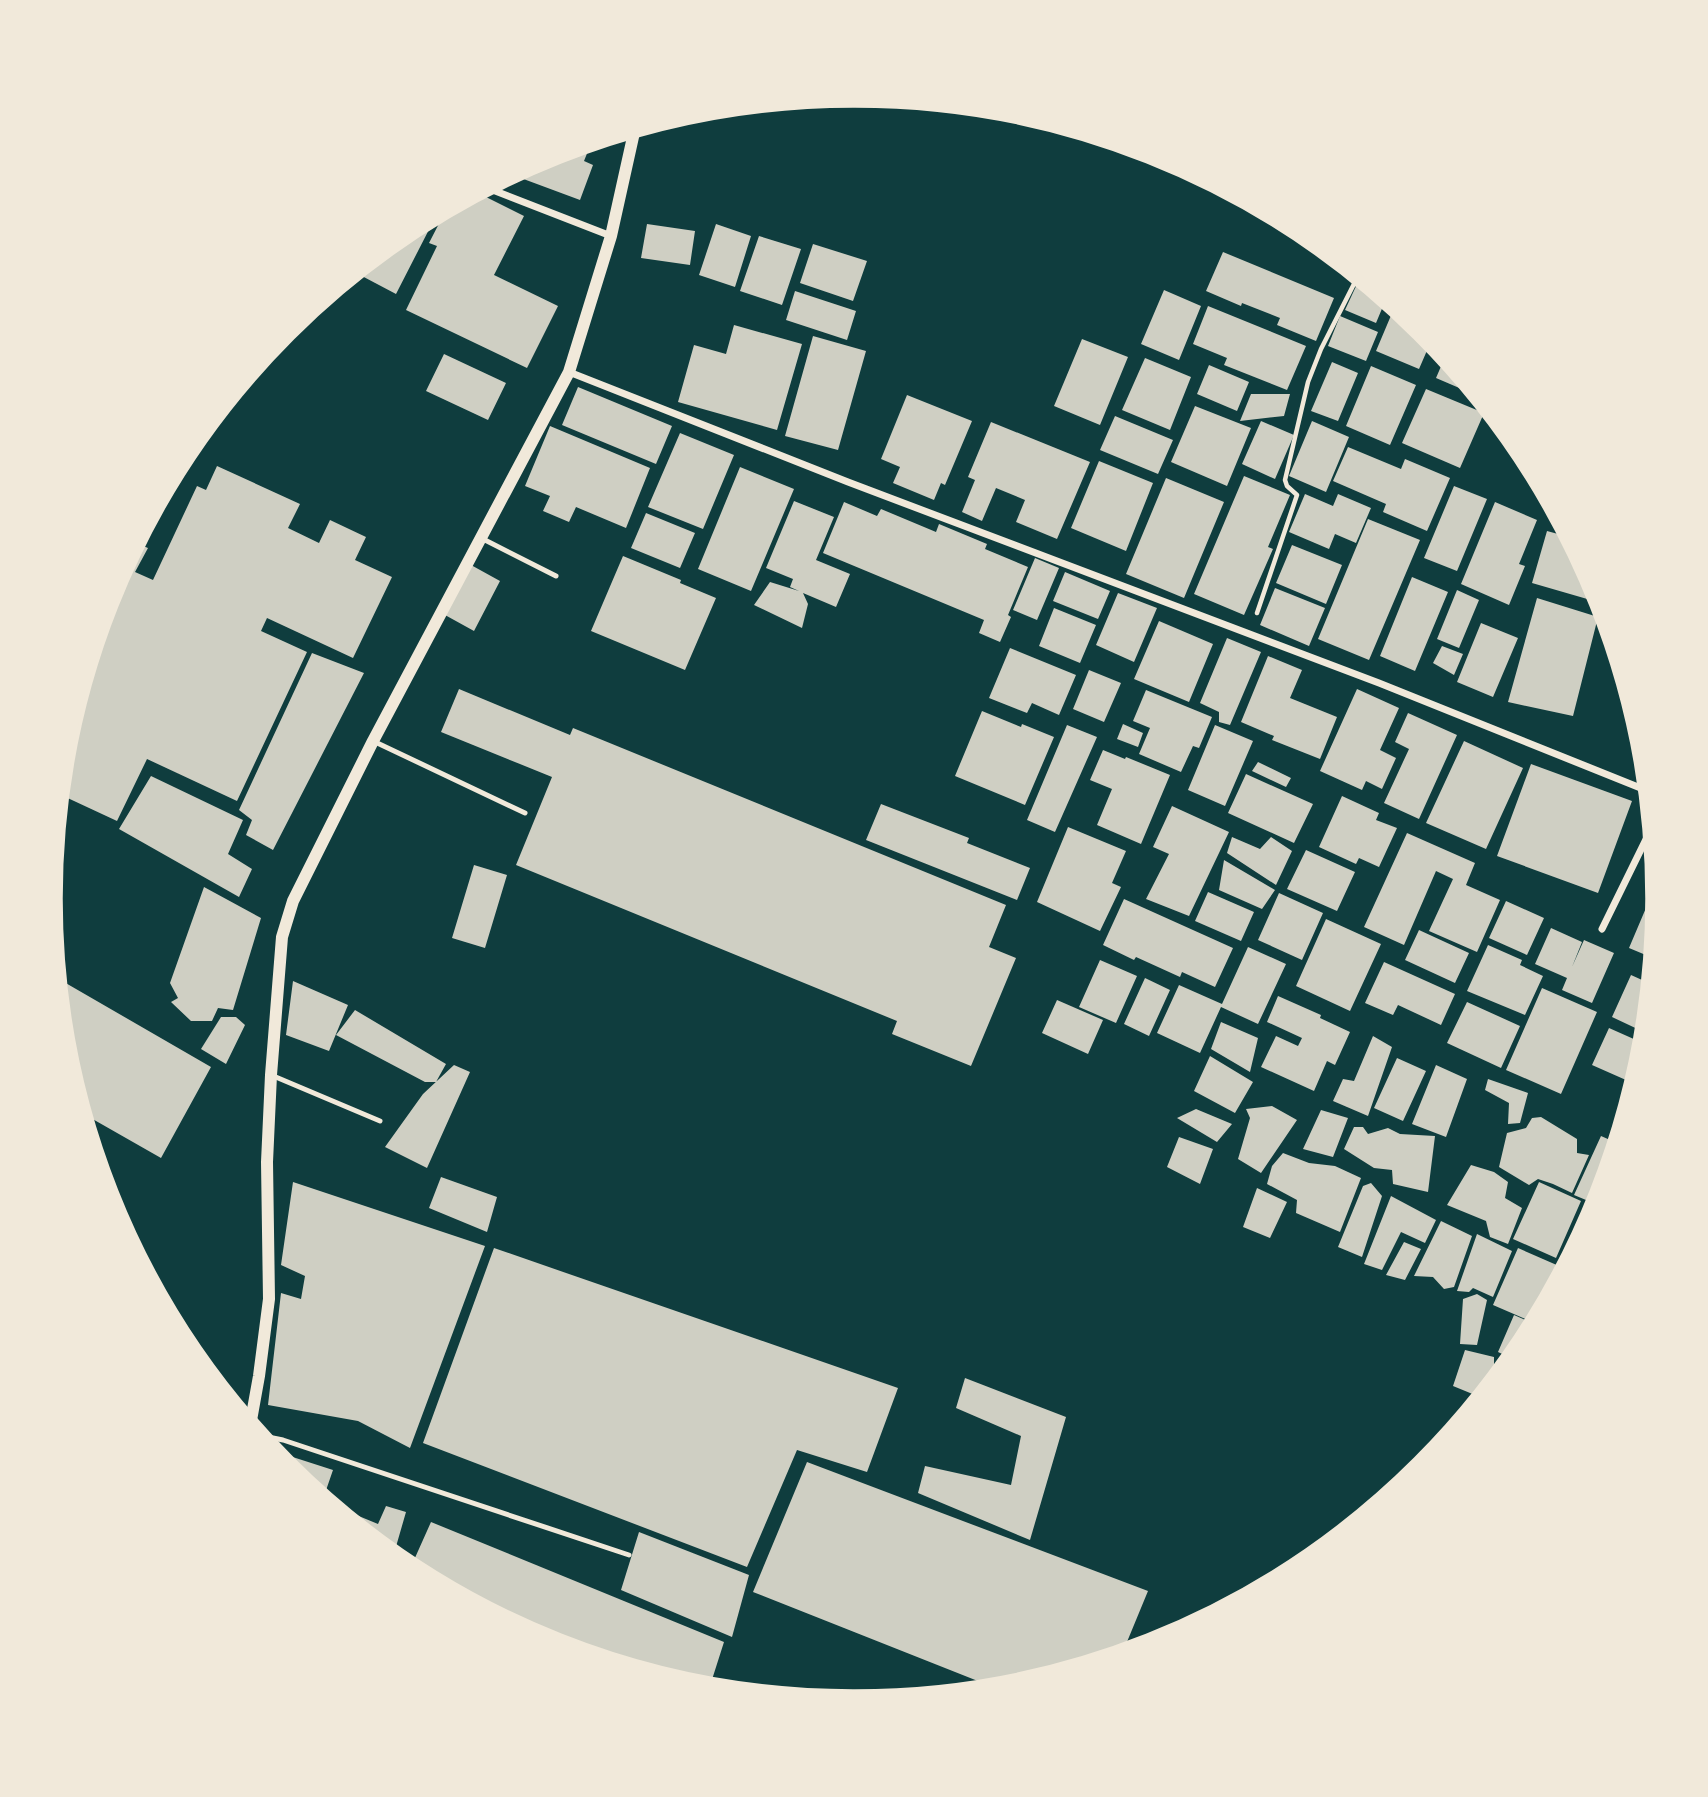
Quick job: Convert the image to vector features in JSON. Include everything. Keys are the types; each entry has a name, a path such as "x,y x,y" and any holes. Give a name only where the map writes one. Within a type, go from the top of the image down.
{"street":[{"path":"252,1414 269,1298 267,1162 271,1075 282,937 289,913 373,741 569,372 611,236 633,138"},
{"path":"496,191 611,236"},
{"path":"569,372 848,482 1392,688 1639,787"},
{"path":"1602,929 1645,842"}],"lane":[{"path":"481,538 556,576"},
{"path":"373,741 525,813"},
{"path":"271,1075 380,1121"},
{"path":"274,1438 629,1555"}],"path":[{"path":"1250,634 1297,495 1287,486 1285,480 1308,382 1321,349 1354,284"}],"building":[{"path":"587,152 584,161 593,165 580,200 523,179"},
{"path":"486,197 524,216 494,275 558,306 527,368 406,310 437,246 429,243 439,224"},
{"path":"647,224 695,231 690,265 641,258"},
{"path":"716,224 751,236 735,287 699,275"},
{"path":"429,230 396,294 363,277"},
{"path":"759,236 801,249 782,305 740,291"},
{"path":"813,244 867,261 853,301 800,283"},
{"path":"1223,252 1334,298 1316,341 1277,325 1280,318 1206,291"},
{"path":"1356,286 1383,307 1376,323 1345,310"},
{"path":"1164,290 1201,306 1179,360 1141,344"},
{"path":"795,291 856,311 847,340 786,320"},
{"path":"1208,306 1306,346 1287,390 1224,365 1227,358 1193,344"},
{"path":"1391,315 1427,351 1419,369 1376,351"},
{"path":"1340,316 1378,332 1366,361 1328,346"},
{"path":"734,325 802,344 777,430 678,402 694,345 726,354"},
{"path":"813,336 866,351 838,450 785,436"},
{"path":"1082,339 1128,357 1100,425 1054,406"},
{"path":"444,354 506,383 488,420 426,391"},
{"path":"1145,358 1191,377 1170,430 1122,410"},
{"path":"1332,362 1358,373 1338,421 1311,411"},
{"path":"1209,365 1249,382 1237,411 1197,394"},
{"path":"1371,366 1416,385 1390,445 1346,426"},
{"path":"1441,366 1460,388 1436,378"},
{"path":"578,387 672,426 656,464 562,425"},
{"path":"1426,389 1479,411 1483,416 1460,468 1402,443"},
{"path":"1251,394 1290,394 1284,416 1240,421"},
{"path":"907,395 972,421 945,485 941,483 934,500 893,483 900,467 881,459"},
{"path":"1195,406 1251,428 1227,486 1171,462"},
{"path":"1115,416 1173,440 1158,474 1100,450"},
{"path":"1261,421 1294,435 1275,479 1242,464"},
{"path":"1312,421 1349,437 1326,492 1289,476"},
{"path":"991,422 1090,462 1057,539 1016,522 1025,500 996,488 982,521 962,512 975,480 968,477"},
{"path":"550,426 650,468 626,528 576,507 569,522 543,511 550,496 525,486"},
{"path":"680,433 734,455 703,529 648,507"},
{"path":"1348,447 1401,469 1405,459 1450,478 1427,531 1383,512 1386,504 1333,481"},
{"path":"1099,461 1153,483 1126,551 1071,528"},
{"path":"217,466 300,504 288,528 319,543 330,520 366,537 355,560 392,577 353,658 267,618 261,631 307,652 237,801 147,759 117,821 68,798 76,744 88,693 103,644 144,546 148,548 135,572 153,580 197,486 206,490"},
{"path":"740,467 794,489 751,591 698,569"},
{"path":"1244,476 1290,495 1268,547 1273,549 1244,615 1194,594"},
{"path":"1166,478 1224,502 1184,598 1126,574"},
{"path":"1454,486 1487,499 1457,571 1424,558"},
{"path":"1305,494 1333,506 1338,494 1371,508 1356,543 1335,534 1329,549 1289,532"},
{"path":"794,501 834,517 816,560 850,574 836,607 803,593 808,604 802,628 754,605 770,582 799,591 790,587 793,579 766,568"},
{"path":"844,502 877,516 881,509 936,532 939,524 987,544 985,549 1028,567 1000,642 979,633 984,620 823,553"},
{"path":"1495,502 1537,520 1519,564 1525,566 1509,605 1461,584"},
{"path":"646,513 695,533 680,568 631,548"},
{"path":"1368,519 1420,540 1369,660 1318,639"},
{"path":"1547,531 1558,534 1588,599 1532,583"},
{"path":"1292,545 1342,565 1326,604 1276,583"},
{"path":"623,556 716,598 685,670 591,631"},
{"path":"1035,558 1059,568 1037,620 1013,610"},
{"path":"471,565 500,581 474,631 445,615"},
{"path":"1065,572 1110,591 1098,619 1053,601"},
{"path":"1412,577 1448,592 1415,671 1380,656"},
{"path":"1275,588 1325,608 1309,646 1260,625"},
{"path":"1457,590 1479,600 1459,648 1437,639"},
{"path":"1118,593 1157,608 1134,662 1096,645"},
{"path":"1537,598 1594,616 1597,622 1573,716 1508,702"},
{"path":"1054,608 1096,625 1080,663 1039,646"},
{"path":"1159,621 1213,644 1189,702 1134,679"},
{"path":"1481,623 1518,638 1493,697 1457,682"},
{"path":"1227,638 1261,652 1230,725 1219,722 1219,712 1200,703"},
{"path":"1442,646 1463,654 1454,675 1433,663"},
{"path":"1010,648 1076,675 1059,715 1032,703 1027,713 989,698"},
{"path":"312,653 364,673 273,850 246,835 252,820 239,810"},
{"path":"1268,656 1302,670 1290,698 1337,717 1320,759 1272,740 1274,736 1241,722"},
{"path":"1089,670 1121,683 1104,722 1073,709"},
{"path":"459,689 570,735 573,728 1006,905 989,947 1016,958 971,1066 892,1034 897,1021 516,865 552,777 441,732"},
{"path":"1357,689 1399,708 1380,750 1396,758 1382,789 1366,781 1362,790 1320,771"},
{"path":"1146,690 1212,717 1199,748 1193,746 1181,772 1139,754 1150,728 1133,721"},
{"path":"982,711 1054,737 1025,805 955,776"},
{"path":"1408,713 1457,735 1419,819 1384,803 1409,749 1395,742"},
{"path":"1123,724 1143,733 1138,747 1117,739"},
{"path":"1067,725 1097,737 1055,832 1027,820"},
{"path":"1215,725 1253,741 1225,806 1188,790"},
{"path":"1464,741 1523,768 1486,849 1426,823"},
{"path":"1103,750 1170,775 1141,844 1097,825 1112,789 1090,780"},
{"path":"1258,762 1291,778 1286,787 1252,771"},
{"path":"1531,764 1632,801 1598,893 1497,856"},
{"path":"1246,774 1313,804 1294,843 1228,813"},
{"path":"151,776 243,820 228,854 252,869 239,897 119,829"},
{"path":"1342,796 1379,813 1376,820 1397,828 1379,867 1359,858 1356,864 1319,847"},
{"path":"881,804 969,838 967,843 1030,868 1017,900 866,840"},
{"path":"1172,806 1229,832 1189,916 1146,899 1169,854 1153,847"},
{"path":"1068,827 1126,851 1112,883 1121,887 1100,931 1037,902"},
{"path":"1407,833 1475,863 1466,885 1500,900 1477,952 1429,931 1453,879 1436,871 1404,945 1364,927"},
{"path":"1232,837 1260,849 1271,837 1292,851 1276,885 1227,853"},
{"path":"1306,850 1355,872 1337,911 1287,889"},
{"path":"1224,860 1275,890 1262,909 1219,890"},
{"path":"474,865 507,875 485,948 452,938"},
{"path":"204,887 261,918 233,1010 218,1008 212,1021 191,1021 171,1002 178,998 170,983"},
{"path":"1208,892 1254,912 1241,941 1195,921"},
{"path":"1279,893 1323,913 1302,960 1258,940"},
{"path":"1124,899 1233,948 1215,987 1182,972 1180,977 1136,957 1134,960 1103,945"},
{"path":"1506,901 1544,918 1527,955 1489,938"},
{"path":"1647,906 1645,954 1629,948"},
{"path":"1326,919 1381,944 1350,1011 1296,986"},
{"path":"1551,928 1582,942 1572,967 1584,940 1614,953 1592,1003 1562,990 1567,978 1535,964"},
{"path":"1419,930 1469,953 1455,983 1405,960"},
{"path":"1488,945 1522,960 1520,965 1543,976 1525,1015 1467,991"},
{"path":"1248,947 1286,964 1258,1024 1221,1007 1200,1053 1157,1033 1179,985 1222,1004"},
{"path":"1100,960 1137,976 1116,1023 1079,1007"},
{"path":"1384,962 1455,994 1441,1025 1398,1005 1393,1015 1365,1003"},
{"path":"1631,975 1642,980 1636,1028 1612,1017"},
{"path":"1145,978 1170,990 1149,1036 1124,1024"},
{"path":"293,981 348,1005 329,1051 286,1035"},
{"path":"66,983 211,1067 161,1158 93,1119 76,1053"},
{"path":"1542,988 1597,1012 1561,1094 1506,1070"},
{"path":"1278,996 1321,1015 1320,1018 1350,1032 1335,1065 1327,1061 1314,1091 1261,1067 1276,1036 1298,1046 1302,1038 1267,1022"},
{"path":"1057,1000 1103,1020 1088,1054 1042,1033"},
{"path":"1467,1002 1520,1026 1501,1068 1447,1043"},
{"path":"355,1010 446,1064 436,1082 425,1082 336,1035"},
{"path":"221,1017 236,1017 245,1025 226,1064 201,1049"},
{"path":"1221,1022 1258,1038 1250,1072 1211,1049"},
{"path":"1609,1028 1634,1039 1626,1080 1592,1065"},
{"path":"1373,1036 1392,1047 1368,1116 1333,1101 1343,1079 1354,1081"},
{"path":"1210,1056 1253,1082 1235,1113 1194,1091"},
{"path":"1397,1058 1426,1071 1403,1121 1374,1108"},
{"path":"454,1065 470,1072 427,1168 385,1147 423,1094"},
{"path":"1436,1065 1467,1079 1446,1137 1412,1124"},
{"path":"1488,1079 1528,1093 1520,1123 1508,1124 1509,1103 1485,1090"},
{"path":"1272,1106 1297,1120 1261,1173 1238,1159 1250,1118 1246,1109"},
{"path":"1196,1109 1232,1124 1217,1142 1177,1118"},
{"path":"1321,1110 1348,1118 1333,1157 1303,1149"},
{"path":"1541,1117 1577,1139 1577,1153 1589,1155 1572,1193 1538,1179 1529,1185 1499,1167 1507,1133 1526,1128 1532,1118"},
{"path":"1354,1127 1363,1127 1368,1134 1388,1128 1400,1134 1435,1136 1428,1192 1393,1184 1392,1170 1374,1168 1344,1149"},
{"path":"1601,1136 1609,1140 1587,1200 1574,1195"},
{"path":"1179,1137 1213,1149 1200,1184 1167,1167"},
{"path":"1283,1153 1309,1163 1335,1166 1361,1178 1340,1232 1296,1213 1297,1200 1267,1184 1272,1166"},
{"path":"1471,1165 1494,1172 1508,1182 1505,1198 1522,1208 1508,1244 1490,1237 1486,1221 1447,1205"},
{"path":"441,1177 497,1197 487,1232 429,1208"},
{"path":"293,1182 485,1246 410,1448 358,1421 268,1405 281,1293 301,1299 305,1276 281,1265"},
{"path":"1539,1182 1581,1201 1556,1258 1513,1239"},
{"path":"1371,1183 1382,1196 1362,1257 1338,1247 1363,1186"},
{"path":"1257,1188 1287,1202 1270,1238 1243,1227"},
{"path":"1391,1196 1436,1220 1425,1243 1401,1232 1382,1270 1364,1264"},
{"path":"1441,1221 1472,1236 1454,1287 1444,1289 1433,1277 1414,1276"},
{"path":"1477,1234 1512,1251 1493,1297 1473,1288 1469,1292 1457,1291"},
{"path":"1404,1242 1421,1249 1405,1280 1386,1275"},
{"path":"494,1248 898,1388 867,1472 797,1450 747,1567 423,1443"},
{"path":"1518,1248 1557,1265 1526,1319 1493,1305"},
{"path":"1477,1294 1487,1300 1477,1345 1460,1344 1463,1299"},
{"path":"1514,1315 1525,1320 1502,1354 1498,1352"},
{"path":"1465,1350 1494,1357 1494,1366 1472,1394 1453,1386"},
{"path":"965,1378 1066,1417 1030,1540 918,1493 925,1466 1011,1485 1021,1436 956,1408"},
{"path":"291,1456 333,1470 326,1490"},
{"path":"807,1462 1148,1591 1127,1642 1059,1664 977,1681 753,1592"},
{"path":"386,1506 406,1512 396,1545 356,1515 378,1524"},
{"path":"431,1522 724,1642 712,1678 649,1664 551,1631 503,1609 415,1558"},
{"path":"639,1532 749,1575 732,1637 621,1590"}]}
